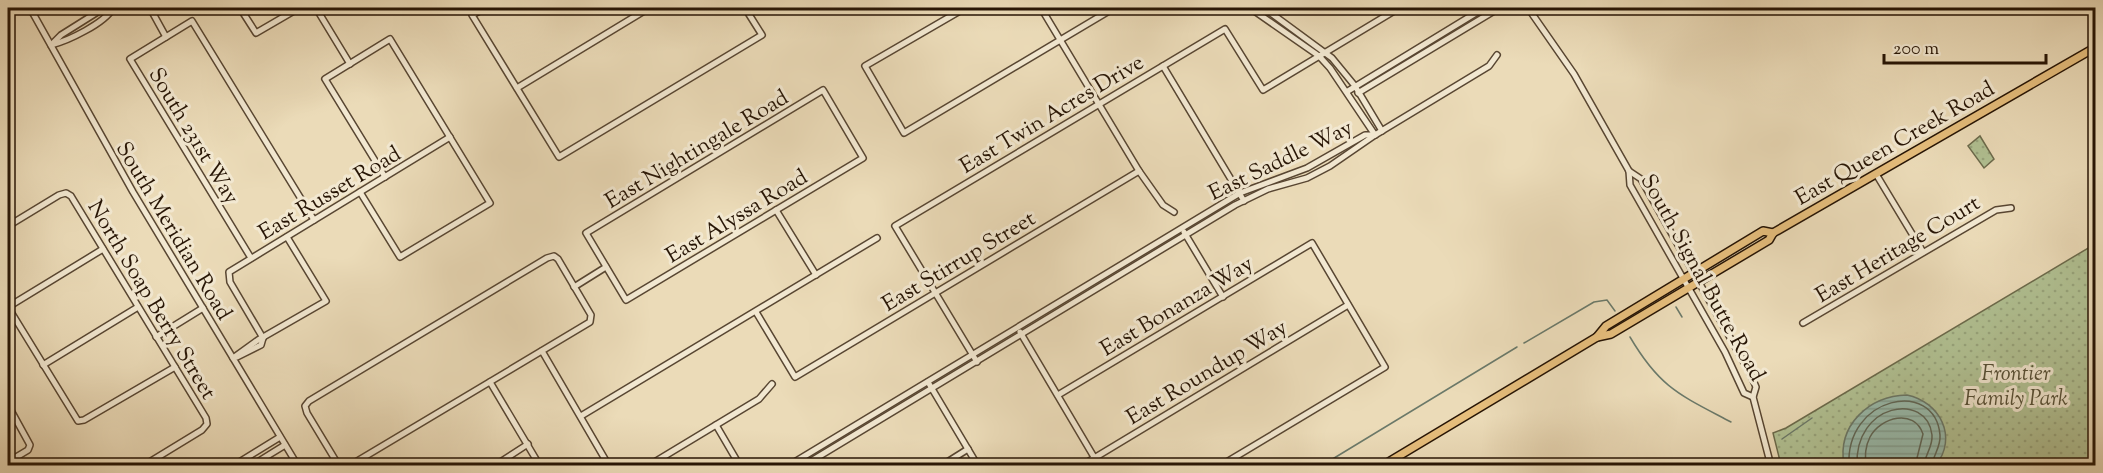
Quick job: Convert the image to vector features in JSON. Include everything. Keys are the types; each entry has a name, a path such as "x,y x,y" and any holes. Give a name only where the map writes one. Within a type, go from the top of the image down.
{"main road":[{"name":"East Queen Creek Road","path":"1382,465 1597,337 1611,334 1769,240 1773,233 2096,47"},
{"name":"East Queen Creek Road","path":"1597,337 1606,326 1763,231 1773,233"}],"street":[{"name":"South Meridian Road","path":"30,8 107,149 298,465"},
{"path":"51,45 61,34 104,8"},
{"path":"51,45 65,42 109,15 113,8"},
{"path":"150,8 166,37 192,21 314,220"},
{"path":"240,8 256,33 299,8"},
{"path":"316,8 350,64"},
{"path":"486,8 472,15 559,157 762,35 745,8"},
{"path":"517,88 649,8"},
{"path":"965,8 865,66 904,133 1114,8"},
{"path":"1041,8 1139,171 1163,205 1174,212"},
{"path":"1250,8 1318,56 1348,91 1375,135 1489,66 1497,55"},
{"path":"1264,17 1268,8 1325,52 1355,86 1382,131"},
{"path":"1318,56 1399,8"},
{"path":"1348,91 1484,8"},
{"path":"1352,97 1499,8"},
{"name":"South Signal Butte Road","path":"1528,8 1574,74 1629,171 1630,185 1725,352 1744,393 1753,397"},
{"name":"East Twin Acres Drive","path":"935,292 895,226 1225,29 1263,90 1318,56"},
{"name":"South 231st Way","path":"166,37 130,59 251,258"},
{"path":"360,192 400,257 490,203 390,39 325,79 385,177"},
{"path":"1163,66 1244,201"},
{"name":"East Nightingale Road","path":"606,267 586,233 823,90 863,158"},
{"name":"East Saddle Way","path":"788,465 1240,193 1307,168 1365,135 1375,135"},
{"name":"East Saddle Way","path":"803,465 1185,235 1268,189 1307,178 1340,160 1375,135"},
{"name":"East Russet Road","path":"263,338 228,277 229,272 450,137"},
{"name":"East Alyssa Road","path":"606,267 626,300 863,158"},
{"name":"East Stirrup Street","path":"756,312 795,377 1139,171"},
{"name":"South Signal Butte Road","path":"1629,171 1641,179 1700,280 1750,373 1756,387 1753,397 1771,465"},
{"path":"1876,174 1923,252"},
{"name":"North Soap Berry Street","path":"8,226 66,193 71,196 206,418 207,424 202,430 143,465"},
{"name":"East Heritage Court","path":"1803,323 1995,210 2011,208"},
{"path":"776,210 816,275"},
{"path":"1181,228 1223,297"},
{"path":"233,358 245,347 326,301 286,237"},
{"path":"581,416 877,238"},
{"name":"East Bonanza Way","path":"1058,395 1312,243 1348,305"},
{"path":"103,249 8,307 43,365 78,421 84,420 175,366"},
{"path":"339,465 307,413 305,406 309,401 547,258 554,256 558,259 591,315 590,322 349,465"},
{"path":"574,287 606,267"},
{"path":"935,292 977,362"},
{"path":"1220,465 1385,367 1348,305"},
{"name":"East Roundup Way","path":"1081,465 1348,305"},
{"path":"43,365 138,307"},
{"path":"156,337 203,308"},
{"path":"1018,328 1094,457"},
{"path":"542,351 609,465"},
{"path":"490,382 540,465"},
{"path":"928,382 978,465"},
{"path":"648,465 759,399 772,384"},
{"path":"8,405 30,445 28,450 8,462"},
{"path":"716,424 740,465"},
{"path":"233,465 280,437"},
{"path":"494,465 528,444"},
{"path":"251,465 285,445"},
{"path":"941,465 968,449"}],"green space":[{"path":"1980,136 1994,159 1984,168 1968,146"},
{"name":"Frontier Family Park","path":"2095,244 2095,465 1781,465 1773,433 1786,428"}],"water":[{"path":"1907,395 1929,405 1942,422 1945,443 1936,465 1844,465 1843,451 1846,437 1859,415 1880,401"}],"waterway":[{"path":"1524,343 1594,302 1607,300 1615,311"},
{"path":"1676,307 1682,317"},
{"path":"1630,337 1651,368 1662,379 1685,397 1731,422"},
{"path":"1321,466 1517,347"},
{"path":"1782,439 1812,418"}]}
